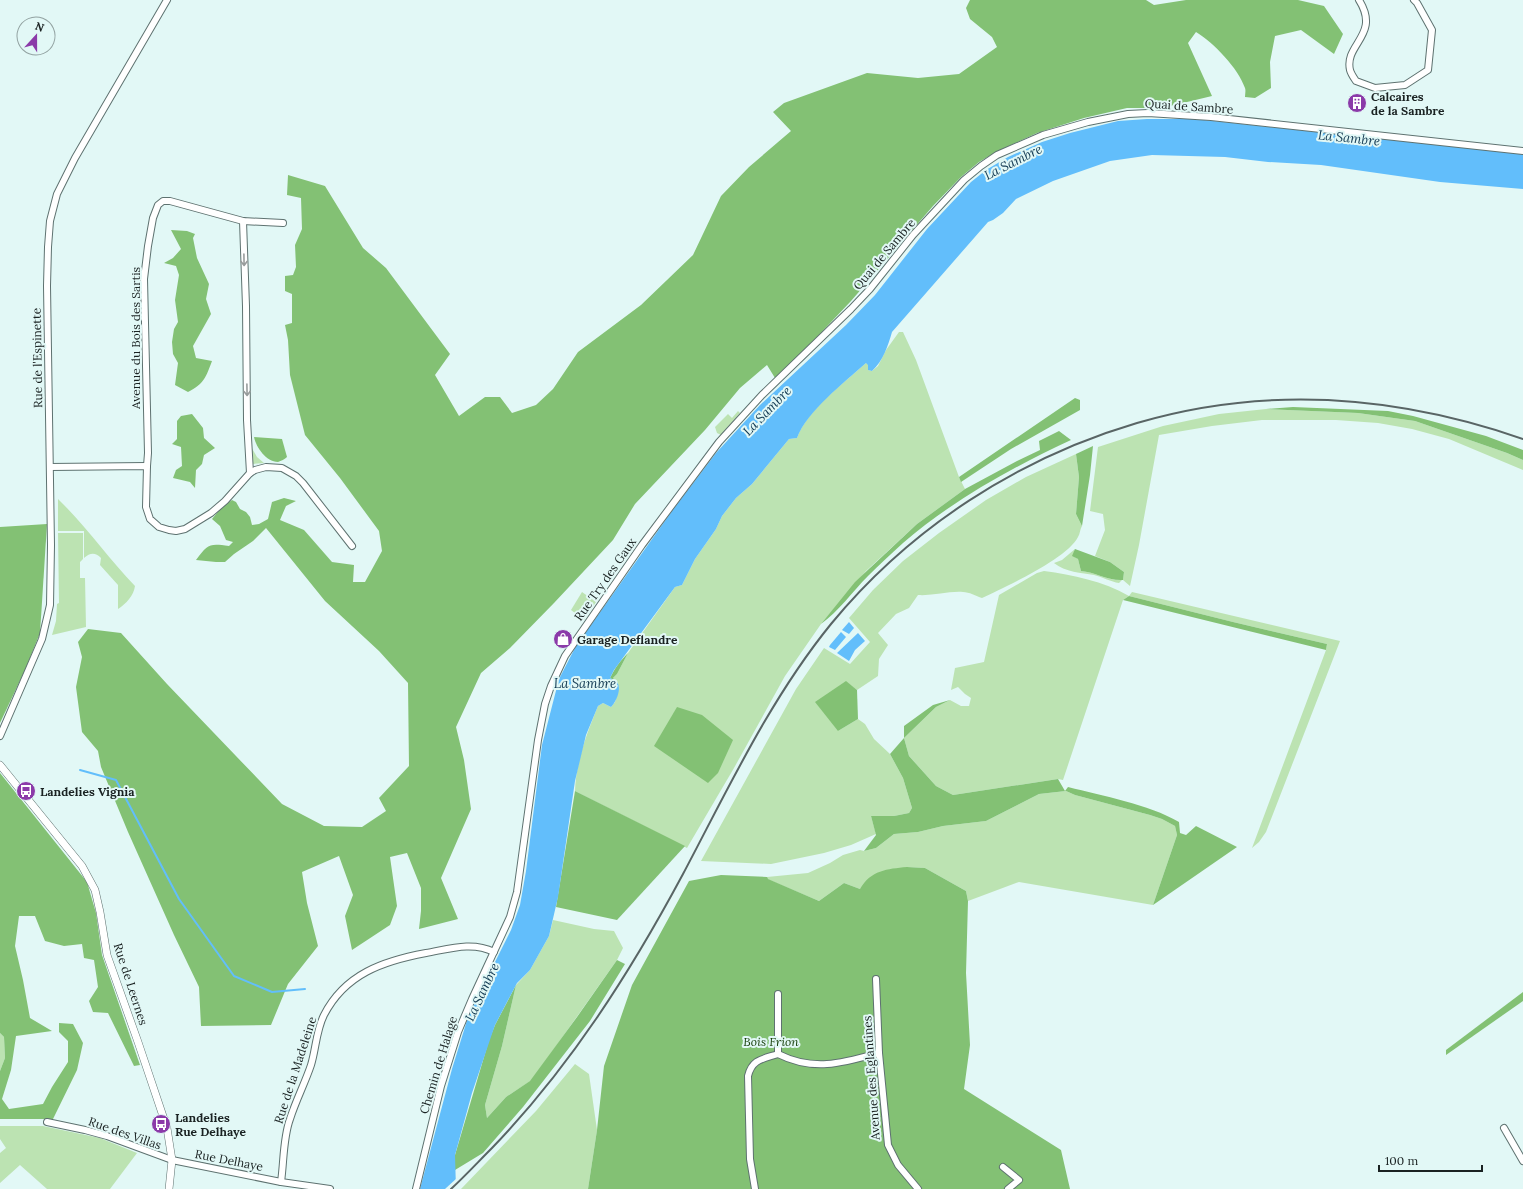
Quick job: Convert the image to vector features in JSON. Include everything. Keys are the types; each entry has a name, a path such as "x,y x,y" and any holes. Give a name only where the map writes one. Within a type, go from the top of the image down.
{"street":[{"name":"Rue de l'Espinette","path":"0,736 42,639 48,619 51,585 47,286 48,247 53,209 57,194 75,158 167,0"},
{"path":"1360,0 1365,9 1367,19 1365,33 1351,56 1350,70 1356,81 1375,88 1405,85 1428,70 1432,30 1414,0"},
{"name":"Quai de Sambre","path":"750,408 870,289 913,236 964,180 997,155 1050,132 1122,115 1168,113 1523,151"},
{"name":"Avenue du Bois des Sartis","path":"250,473 225,501 211,513 185,529 176,531 159,527 150,519 146,507 148,453 144,279 151,226 158,205 163,201 170,201 243,221 283,223"},
{"path":"243,221 246,306 246,375 250,473 266,467 282,468 296,476 318,500 352,546"},
{"name":"Rue Try des Gaux","path":"494,952 510,917 517,892 538,740 546,704 558,669 573,643 686,485 719,442 750,408"},
{"path":"50,467 147,466"},
{"name":"Rue de Leernes","path":"0,766 82,866 95,890 107,955 167,1128 172,1160 169,1189"},
{"name":"Rue de la Madeleine","path":"281,1182 289,1120 311,1065 318,1032 324,1015 340,991 356,977 378,966 422,954 474,946 486,948 494,952"},
{"name":"Chemin de Halage","path":"416,1189 441,1086 458,1032 494,952"},
{"name":"Avenue des Eglantines","path":"876,979 884,1124 888,1145 898,1165 918,1189"},
{"path":"778,994 778,1054"},
{"path":"755,1189 750,1159 748,1076 750,1068 754,1062 778,1054 789,1060 801,1063 824,1065 848,1062 879,1052"},
{"name":"Rue des Villas","path":"47,1122 107,1136 172,1160"},
{"path":"1504,1128 1523,1161"},
{"name":"Rue Delhaye","path":"172,1160 281,1182 330,1189"},
{"path":"1002,1167 1019,1180 1008,1189"}],"green space":[{"path":"970,0 1146,0 1154,5 1186,0 1298,0 1324,6 1343,34 1334,54 1301,30 1275,36 1270,62 1271,88 1255,98 1245,97 1245,88 1242,80 1231,64 1218,49 1196,32 1188,43 1212,96 1162,108 1127,108 1084,118 1037,133 996,152 979,162 961,177 933,206 851,301 799,356 775,378 767,365 740,388 705,430 635,504 613,540 510,648 481,673 456,727 464,760 471,809 441,878 458,919 419,929 421,888 407,853 390,857 397,906 390,925 352,950 345,916 353,895 339,856 302,872 307,903 318,946 288,984 271,1025 201,1026 199,987 128,832 101,767 98,751 82,732 76,687 82,657 78,642 88,629 121,633 167,684 282,804 324,826 362,827 386,811 379,798 409,766 408,683 379,651 325,601 266,528 253,541 225,562 196,560 206,548 210,546 229,546 233,542 226,540 220,526 212,519 221,508 232,500 236,502 240,509 246,512 250,517 252,525 259,524 268,519 272,502 284,498 296,501 286,506 280,520 304,530 332,562 354,565 353,582 365,582 382,551 379,531 340,478 305,435 290,375 288,340 285,325 292,323 292,294 285,291 285,276 293,275 296,267 295,245 302,229 301,198 287,195 288,175 325,186 363,248 386,268 450,354 435,375 459,416 485,397 500,397 512,413 536,405 553,389 578,352 641,305 693,255 721,196 749,167 791,131 773,112 784,103 867,73 918,78 959,74 997,47 992,37 970,19 966,8"},
{"path":"171,230 187,231 195,234 193,238 197,258 209,284 206,299 211,314 193,346 196,358 212,361 204,380 188,392 175,385 178,363 173,354 172,342 174,329 178,322 175,300 179,275 176,266 164,263 173,258 181,249"},
{"path":"899,332 903,332 916,360 959,477 965,489 917,524 866,571 821,624 785,676 734,768 687,848 575,791 577,769 586,737 598,706 603,703 611,707 615,702 619,687 613,678 617,674 628,653 675,587 682,585 695,559 716,529 722,516 736,498 752,484 789,439 797,438 809,417 817,407 866,363 869,364 868,370 872,371 878,366 886,350"},
{"path":"1075,398 1080,400 1080,410 1011,449 961,482 959,477"},
{"path":"1293,407 1388,411 1413,416 1486,436 1523,450 1523,460 1415,421 1358,413 1266,409"},
{"path":"1266,409 1358,413 1415,421 1523,460 1523,470 1449,439 1412,429 1378,423 1336,420 1262,420 1212,426 1159,435 1130,586 1123,580 1124,572 1110,562 1095,556 1105,530 1103,514 1090,511 1098,447 1163,426 1219,414"},
{"path":"738,411 740,413 721,435 717,433 715,427 728,414 732,418"},
{"path":"192,414 203,428 204,438 215,448 204,455 202,464 196,470 195,488 190,482 173,478 176,470 182,466 181,447 172,444 177,439 177,421 181,416"},
{"path":"1059,431 1071,440 1026,462 983,486 922,527 894,551 868,576 834,613 821,624 855,582 917,524 965,489 1040,450 1039,441"},
{"path":"254,437 282,439 287,457 278,462 269,460 259,449"},
{"path":"250,445 257,457 264,463 252,464"},
{"path":"1093,446 1082,526 1076,514 1079,477 1076,454"},
{"path":"1076,454 1079,477 1076,514 1082,526 1079,536 1072,545 1062,554 1034,572 982,598 963,592 918,595 909,608 896,614 878,633 888,645 879,659 878,676 857,690 846,682 838,731 858,719 865,724 874,739 890,754 903,778 912,808 909,813 894,816 871,816 876,834 851,845 824,853 771,864 701,861 796,689 824,648 850,664 870,642 849,618 873,590 903,561 939,533 986,500 1026,477"},
{"path":"58,499 135,586 129,599 118,609 118,585 100,565 101,558 92,554 84,558 84,531 58,531"},
{"path":"47,524 40,633 25,670 0,723 0,527"},
{"path":"58,533 83,533 83,559 80,562 80,578 85,578 86,627 52,635 56,621 57,604 59,603"},
{"path":"1075,549 1073,556 1078,559 1081,571 1122,580 1119,583 1094,575 1079,573 1058,566 1054,563 1062,560"},
{"path":"1075,549 1110,562 1124,572 1123,580 1112,579 1081,571 1078,559 1072,556"},
{"path":"1044,571 1088,579 1109,586 1129,596 1123,600 1063,780 1058,779 953,795 936,786 909,756 904,738 936,707 950,700 961,706 969,706 971,698 958,687 951,690 955,668 984,662 999,595 1037,573"},
{"path":"582,592 596,602 584,620 571,610"},
{"path":"1132,592 1340,641 1266,832 1259,842 1252,848 1327,644 1129,596"},
{"path":"1129,596 1327,644 1326,650 1123,600"},
{"path":"628,653 617,674 613,678 616,681 610,678 618,665"},
{"path":"846,681 857,690 858,719 838,731 815,702"},
{"path":"950,700 936,707 904,738 904,726 933,705"},
{"path":"677,707 702,715 733,740 718,773 708,783 654,746"},
{"path":"904,738 909,756 936,786 953,795 1058,779 1065,791 1068,787 1139,805 1154,810 1179,822 1180,833 1186,835 1196,826 1237,847 1153,905 1177,835 1175,826 1150,815 1075,795 1066,791 1039,794 986,821 943,826 918,832 894,834 876,848 864,851 876,835 871,816 894,816 909,813 912,808 903,778 890,754"},
{"path":"0,773 87,882 96,913 102,955 140,1065 134,1066 108,1013 93,1012 89,1001 98,987 94,960 84,958 82,944 64,946 45,941 35,916 19,916 15,946 30,1018 52,1031 16,1036 11,1070 2,1099 9,1109 43,1104 68,1062 68,1041 59,1032 59,1023 73,1024 83,1043 77,1070 53,1119 0,1119 0,1071 5,1058 4,1037 0,1033"},
{"path":"575,791 685,846 617,920 556,907"},
{"path":"1066,791 1075,795 1150,815 1175,826 1177,835 1153,905 1019,882 968,901 966,891 925,868 907,867 860,889 844,883 819,901 767,879 767,877 808,873 843,855 860,850 864,851 876,848 894,834 918,832 943,826 986,821 1039,794"},
{"name":"Bois Frion","path":"907,867 925,868 966,891 968,901 966,973 970,1045 964,1089 1061,1150 1070,1189 588,1189 597,1130 604,1066 632,985 689,881 721,875 767,877 768,879 819,901 844,883 860,889 874,874 886,870"},
{"path":"553,920 594,929 614,931 623,948 617,960 532,1080 506,1097 487,1118 485,1105 502,1046 516,985 530,970 549,936"},
{"path":"617,960 625,964 590,1021 523,1107 483,1153 455,1170 455,1155 489,1040 495,1025 516,985 502,1046 485,1105 487,1118 506,1097 530,1081"},
{"path":"1523,992 1523,1001 1446,1055 1446,1050"},
{"path":"0,1033 4,1037 5,1058 0,1071"},
{"path":"575,1064 589,1074 597,1130 588,1189 461,1189 536,1111"},
{"path":"0,1126 43,1126 100,1138 137,1153 110,1189 47,1189 20,1165 0,1183 0,1153 6,1148 0,1139"}],"water":[{"name":"La Sambre","path":"1147,119 1195,119 1523,154 1523,189 1440,182 1321,165 1268,162 1225,157 1152,155 1110,161 1053,181 1016,199 1003,213 988,222 892,332 885,353 876,367 872,371 868,370 868,365 866,363 837,388 809,418 797,438 789,439 752,484 736,498 722,516 716,529 695,559 682,585 675,587 614,670 610,678 618,684 619,691 617,698 611,707 603,703 598,706 586,735 575,781 558,897 549,936 530,970 517,983 495,1025 472,1093 455,1155 456,1189 420,1189 452,1069 469,1014 511,930 520,905 526,871 542,745 559,679 576,646 672,511 716,453 760,405 846,325 875,295 927,229 971,182 986,170 1008,157 1042,142 1070,133 1118,121"},
{"path":"849,622 854,628 849,634 842,630"},
{"path":"841,632 846,637 835,650 829,647 830,645"},
{"path":"858,633 865,641 855,650 849,661 837,653"}],"pier":[{"path":"457,1178 458,1189 445,1189"}],"waterway":[{"path":"80,770 116,780 179,899 234,976 272,992 305,989"}],"railway":[{"path":"451,1189 492,1148 520,1117 573,1052 597,1018 620,983 663,911 769,714 809,653 831,624 862,589 895,557 931,527 969,501 1009,477 1050,456 1093,438 1137,423 1186,411 1234,403 1283,400 1331,400 1379,405 1427,413 1475,424 1523,439"}],"place":[{"name":"Calcaires de la Sambre","path":"1357,103"},
{"name":"Garage Deflandre","path":"563,639"},
{"name":"Landelies Vignia","path":"26,791"},
{"name":"Landelies Rue Delhaye","path":"161,1124"}]}
